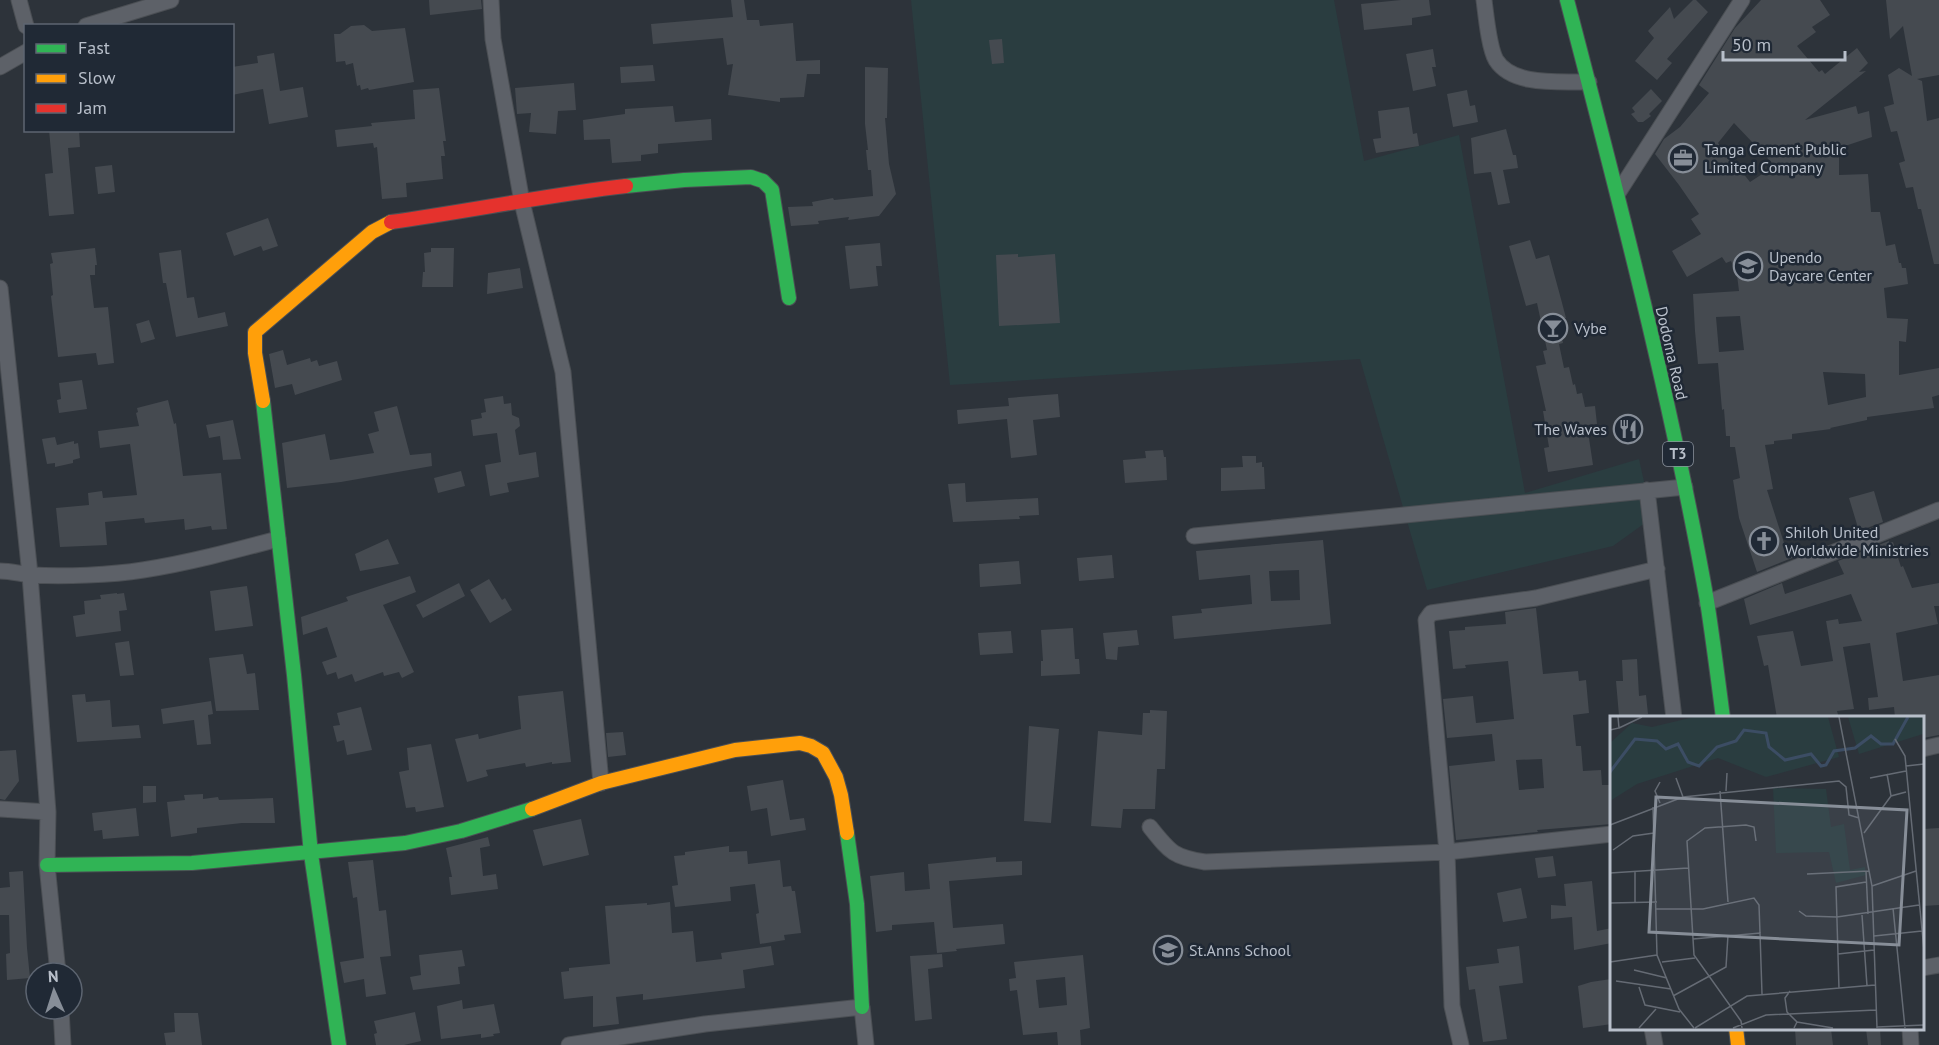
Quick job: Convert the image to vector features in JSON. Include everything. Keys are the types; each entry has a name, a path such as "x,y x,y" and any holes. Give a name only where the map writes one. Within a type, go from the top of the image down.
{"main road":[{"name":"Dodoma Road","path":"1567,0 1618,193 1685,487 1707,603 1723,716"},
{"path":"339,1045 310,854 294,675 265,415 255,353 255,332 372,232 389,222 464,212 574,192 672,181 751,177 762,181 772,190 789,298"},
{"path":"47,865 192,863 310,854 405,843 461,831 509,817 601,783 735,750 800,743 823,753 836,777 847,826 857,904 862,1007"},
{"path":"1736,1030 1738,1045"}],"street":[{"path":"19,0 25,24"},
{"path":"93,24 171,0"},
{"path":"492,0 493,39 522,202 563,372 601,783"},
{"path":"1484,0 1496,59 1516,78 1588,82"},
{"path":"1618,193 1742,0"},
{"path":"0,67 24,53"},
{"path":"0,288 30,575 48,812 47,865 57,961"},
{"path":"1194,537 1685,487"},
{"path":"1647,490 1674,716"},
{"path":"1707,603 1939,510"},
{"path":"0,570 18,571 30,575 141,570 216,556 278,539"},
{"path":"1461,1045 1452,1006 1447,852 1426,620 1431,613 1536,598 1657,569"},
{"path":"1924,749 1939,745"},
{"path":"0,809 48,812"},
{"path":"1150,827 1169,851 1184,859 1205,861 1447,852 1610,834"},
{"path":"1924,968 1939,965"},
{"path":"569,1045 614,1041 728,1021 862,1007 866,1045"},
{"path":"62,1021 63,1045"},
{"path":"1652,1030 1654,1045"},
{"path":"1910,1030 1911,1045"}],"shaded area":[{"path":"911,0 1334,0 1364,161 1459,135 1525,493 1639,459 1652,518 1613,546 1427,590 1360,359 950,385"}],"building":[{"path":"429,0 481,0 482,9 430,15"},
{"path":"731,0 744,0 747,20 759,20 760,26 793,23 796,61 820,60 820,74 807,74 804,97 780,98 780,102 728,95 733,64 727,65 723,38 653,44 651,24 733,17"},
{"path":"1429,0 1431,15 1412,18 1412,25 1364,30 1361,4"},
{"path":"1693,0 1696,0 1708,12 1667,59 1672,63 1657,80 1635,61 1654,38 1648,31 1670,7 1674,19"},
{"path":"1761,0 1820,0 1830,15 1812,27 1816,32 1797,46 1819,72 1822,70 1825,74 1857,48 1868,63 1859,72 1866,71 1805,120 1856,106 1858,114 1869,111 1872,137 1839,148 1839,175 1868,174 1871,212 1880,212 1886,246 1895,244 1899,263 1902,268 1906,268 1908,284 1884,288 1887,318 1908,319 1906,342 1899,341 1899,375 1939,368 1939,395 1932,397 1934,408 1867,417 1867,420 1831,429 1792,434 1792,439 1774,441 1774,444 1765,445 1773,489 1767,490 1785,546 1793,544 1797,556 1757,572 1739,518 1733,480 1740,478 1735,447 1730,447 1730,436 1726,436 1718,363 1698,364 1695,331 1693,294 1739,291 1737,275 1731,261 1726,263 1722,257 1687,277 1672,251 1701,234 1691,219 1699,214 1655,154 1664,139 1680,127 1709,93 1699,85 1735,28","holes":["1734,123 1772,163 1773,167 1750,182 1718,143","1740,316 1744,350 1719,352 1716,317","1823,372 1865,374 1866,397 1828,405"]},
{"path":"1886,0 1939,0 1939,75 1917,79 1922,81 1927,121 1939,118 1939,264 1934,264 1921,209 1918,209 1913,187 1906,188 1899,163 1905,161 1897,131 1891,132 1884,107 1894,104 1888,75 1899,68 1912,76 1903,26 1890,39"},
{"path":"364,25 372,31 405,28 414,82 369,90 368,88 361,90 360,85 357,86 353,63 346,65 345,61 336,62 334,34 340,34 351,26"},
{"path":"1002,39 1004,63 992,64 989,40"},
{"path":"1433,49 1436,67 1432,67 1436,86 1413,91 1406,54"},
{"path":"274,53 280,91 303,87 308,117 269,124 263,89 234,95 234,67 258,63 257,56"},
{"path":"653,65 655,81 621,83 620,67"},
{"path":"865,67 888,68 887,118 885,118 889,164 896,194 879,216 848,220 849,217 818,221 819,224 791,226 788,207 813,206 812,202 833,198 834,200 873,196 871,170 868,170 866,150 868,150 865,124"},
{"path":"574,83 576,110 558,111 556,134 529,132 531,113 517,114 515,88"},
{"path":"439,88 446,141 443,141 445,156 441,156 443,179 406,183 407,197 382,199 377,147 374,148 373,143 337,147 335,130 372,126 371,123 415,119 413,90"},
{"path":"1651,89 1662,101 1649,114 1651,116 1643,122 1638,122 1631,114 1635,112 1632,108"},
{"path":"1467,90 1470,106 1475,105 1478,122 1453,127 1447,94"},
{"path":"673,106 675,122 711,119 712,140 658,144 658,153 641,155 641,161 612,163 610,139 584,140 583,120 625,114 625,109"},
{"path":"1409,107 1413,134 1417,133 1419,146 1376,153 1373,139 1381,138 1378,111"},
{"path":"1506,129 1513,155 1516,155 1518,168 1503,170 1510,203 1498,205 1491,172 1474,174 1471,138"},
{"path":"49,132 79,132 80,147 68,148 74,214 49,216 45,174 53,173"},
{"path":"112,165 115,192 98,194 95,167"},
{"path":"268,218 278,246 263,251 261,246 234,256 226,233"},
{"path":"1530,240 1536,259 1549,255 1561,299 1566,318 1558,320 1563,343 1559,344 1564,368 1569,367 1573,385 1575,384 1577,394 1582,393 1585,407 1595,406 1597,424 1587,425 1593,465 1548,472 1544,448 1549,447 1543,411 1546,411 1536,366 1546,364 1543,351 1547,350 1537,303 1526,306 1509,246"},
{"path":"880,243 882,266 876,266 878,286 850,289 845,246"},
{"path":"95,248 97,265 95,265 95,275 90,275 94,308 108,307 114,363 98,365 96,353 58,357 50,264 53,263 51,253"},
{"path":"431,248 454,248 453,287 422,287 423,272 425,272 424,253 431,252"},
{"path":"181,250 187,298 194,297 198,318 225,312 228,326 176,337 166,283 163,283 159,253"},
{"path":"1018,254 1018,257 1055,254 1060,323 999,326 996,255"},
{"path":"520,268 523,288 487,294 488,273"},
{"path":"149,320 155,339 141,343 136,324"},
{"path":"283,350 287,365 310,358 311,362 317,360 319,366 337,361 342,380 295,395 292,384 275,388 269,354"},
{"path":"82,380 87,409 59,413 57,400 61,399 59,383"},
{"path":"1058,394 1060,417 1033,420 1037,455 1011,458 1007,419 958,424 957,410 1009,406 1008,398"},
{"path":"503,396 504,404 511,403 512,415 519,418 520,426 515,430 519,455 536,452 539,477 507,483 509,492 490,496 485,465 501,462 497,433 473,436 471,420 482,418 481,413 486,412 484,399"},
{"path":"168,400 174,424 176,423 183,476 221,473 227,529 212,530 211,526 185,530 184,519 145,523 144,518 105,522 107,545 60,547 56,508 89,505 88,493 102,491 103,498 137,495 130,444 100,448 98,431 139,426 137,408"},
{"path":"397,406 410,455 431,453 432,466 341,482 287,488 282,443 325,434 330,460 374,453 368,434 379,431 374,412"},
{"path":"233,420 241,459 223,460 220,436 209,438 206,425"},
{"path":"55,437 57,445 74,441 74,444 78,443 80,458 73,460 73,463 55,467 55,463 47,464 42,439"},
{"path":"1163,450 1164,457 1166,457 1167,480 1125,483 1123,460 1146,458 1145,451"},
{"path":"1242,456 1256,456 1256,463 1262,462 1265,489 1221,491 1221,468 1243,467"},
{"path":"461,471 465,486 438,493 434,478"},
{"path":"965,483 966,502 1038,498 1039,515 1019,516 1020,519 953,522 948,484"},
{"path":"1874,491 1883,522 1859,531 1849,498"},
{"path":"388,539 399,564 360,571 355,554"},
{"path":"1323,540 1331,624 1174,639 1172,616 1202,613 1201,609 1252,604 1250,575 1199,580 1196,551","holes":["1299,570 1300,600 1271,601 1269,571"]},
{"path":"1889,541 1889,543 1893,542 1901,567 1903,566 1912,588 1939,583 1939,606 1934,606 1938,624 1896,633 1903,681 1939,675 1939,735 1924,738 1924,716 1895,716 1894,707 1869,710 1868,698 1878,697 1870,643 1843,647 1854,709 1837,711 1838,716 1777,716 1768,665 1764,666 1757,636 1793,631 1801,666 1833,661 1826,621 1838,619 1839,624 1862,621 1851,594 1750,625 1744,599 1782,583 1785,594 1844,574 1838,561"},
{"path":"1112,555 1114,578 1079,581 1077,558"},
{"path":"1019,561 1021,584 980,587 979,564"},
{"path":"410,576 416,592 383,605 414,672 402,678 399,672 384,676 383,672 355,682 352,674 338,679 336,672 327,675 322,662 337,657 327,627 303,635 301,617 348,601 346,597"},
{"path":"489,579 502,600 505,598 512,610 490,623 470,590"},
{"path":"459,583 465,596 423,618 416,605"},
{"path":"247,586 253,626 215,631 210,591"},
{"path":"124,593 127,610 119,611 121,631 76,637 73,616 85,614 84,601 101,599 100,595"},
{"path":"1536,608 1543,674 1578,671 1579,681 1586,680 1589,713 1573,715 1576,746 1581,746 1583,771 1601,770 1602,785 1610,785 1610,824 1456,840 1449,766 1495,761 1492,734 1447,738 1443,699 1473,696 1476,723 1514,719 1508,661 1465,665 1466,668 1453,669 1449,631 1465,630 1465,627 1506,624 1505,612","holes":["1542,759 1544,788 1519,790 1516,760"]},
{"path":"1073,628 1075,659 1079,659 1080,674 1041,676 1041,661 1043,661 1041,630"},
{"path":"1137,630 1139,645 1118,647 1117,660 1106,659 1103,633"},
{"path":"1011,631 1013,653 980,655 978,633"},
{"path":"129,641 134,675 120,676 115,643"},
{"path":"243,654 247,674 255,673 259,710 216,711 209,658"},
{"path":"1637,659 1639,696 1646,695 1648,714 1619,716 1616,681 1623,681 1622,660"},
{"path":"563,691 571,762 552,764 552,762 526,767 525,763 486,770 488,776 467,782 455,739 478,734 479,739 521,729 518,696"},
{"path":"85,694 86,702 110,700 112,727 139,725 141,738 77,742 72,695"},
{"path":"211,701 213,714 208,715 211,744 197,745 194,720 163,724 161,709"},
{"path":"361,707 372,750 347,755 344,740 337,742 333,726 340,725 337,713"},
{"path":"1150,710 1167,711 1165,769 1157,769 1155,809 1123,809 1121,828 1091,826 1098,731 1142,735 1143,713 1150,713"},
{"path":"1029,726 1059,729 1051,823 1024,821"},
{"path":"623,732 626,755 608,757 606,733"},
{"path":"431,744 444,807 416,812 415,807 406,808 399,772 409,770 407,748"},
{"path":"16,750 19,781 5,800 0,799 0,751"},
{"path":"783,780 790,820 804,818 806,830 771,836 767,808 751,811 747,786"},
{"path":"143,786 156,786 156,802 143,803"},
{"path":"203,794 203,799 218,797 219,800 273,798 275,823 242,823 197,828 197,833 171,837 167,802 185,800 184,795"},
{"path":"136,808 139,836 103,839 102,830 94,831 92,813"},
{"path":"581,819 589,855 543,866 533,830"},
{"path":"1939,828 1939,905 1924,906 1924,829"},
{"path":"488,837 490,846 480,848 483,876 496,874 498,889 451,895 449,877 452,877 446,848"},
{"path":"729,846 729,852 747,851 748,864 780,860 783,887 791,886 792,891 795,891 801,933 784,935 785,940 760,944 755,884 730,887 731,901 675,907 672,886 678,885 674,856 685,855 685,852"},
{"path":"1553,856 1556,876 1538,878 1535,858"},
{"path":"996,857 996,862 1022,861 1022,875 949,881 953,928 1003,924 1005,944 937,953 934,922 892,925 892,930 876,932 870,876 904,872 905,891 930,889 928,864"},
{"path":"373,860 379,911 386,910 391,956 380,957 386,994 366,997 364,979 344,983 340,962 364,958 357,897 353,898 348,862"},
{"path":"23,871 28,961 24,961 24,979 7,980 6,954 10,953 9,915 0,915 0,888 10,887 9,872"},
{"path":"1592,881 1597,931 1610,928 1610,943 1574,950 1572,917 1551,919 1551,905 1566,906 1564,884"},
{"path":"1521,888 1527,918 1503,922 1497,893"},
{"path":"670,902 672,933 693,931 696,962 722,959 721,953 771,946 774,965 743,970 745,988 643,1000 643,994 616,997 619,1024 593,1027 593,996 564,999 561,972 569,971 569,968 610,964 605,906"},
{"path":"1519,946 1523,983 1499,986 1507,1039 1483,1042 1475,989 1469,990 1466,967 1499,963 1497,949"},
{"path":"462,950 465,966 458,967 460,984 413,990 410,977 421,975 419,955"},
{"path":"942,954 943,967 928,969 932,1019 915,1021 910,956"},
{"path":"1083,955 1090,1028 1080,1030 1081,1045 1058,1045 1057,1032 1023,1035 1017,990 1010,991 1009,979 1016,978 1014,962","holes":["1065,977 1067,1005 1039,1008 1036,980"]},
{"path":"1610,979 1610,1024 1583,1028 1578,986"},
{"path":"462,1000 463,1009 494,1004 500,1033 481,1038 481,1034 441,1039 437,1006"},
{"path":"415,1012 421,1041 404,1045 376,1045 374,1034 377,1033 374,1021"},
{"path":"174,1013 198,1013 202,1045 166,1045 164,1033 175,1032"},
{"path":"1795,1030 1831,1030 1833,1045 1796,1045"},
{"path":"1866,1030 1880,1030 1881,1045 1868,1045"}],"traffic: fast":[{"path":"1567,0 1661,375 1707,601 1723,716"},
{"path":"626,186 684,180 751,177 763,181 772,190 789,298"},
{"path":"263,401 294,675 311,854 339,1045"},
{"path":"47,865 192,863 405,843 461,831 532,809"},
{"path":"847,833 857,904 862,1007"}],"traffic: slow":[{"path":"263,401 255,353 255,332 372,232 391,222"},
{"path":"532,809 601,783 735,750 800,743 823,753 836,777 847,833"},
{"path":"1736,1030 1738,1045"}],"traffic: jam":[{"path":"391,222 626,186"}],"place":[{"name":"Tanga Cement Public Limited Company","path":"1683,158"},
{"name":"Upendo Daycare Center","path":"1748,266"},
{"name":"Vybe","path":"1553,328"},
{"name":"The Waves","path":"1628,429"},
{"name":"Shiloh United Worldwide Ministries","path":"1764,541"},
{"name":"St.Anns School","path":"1168,950"}]}
